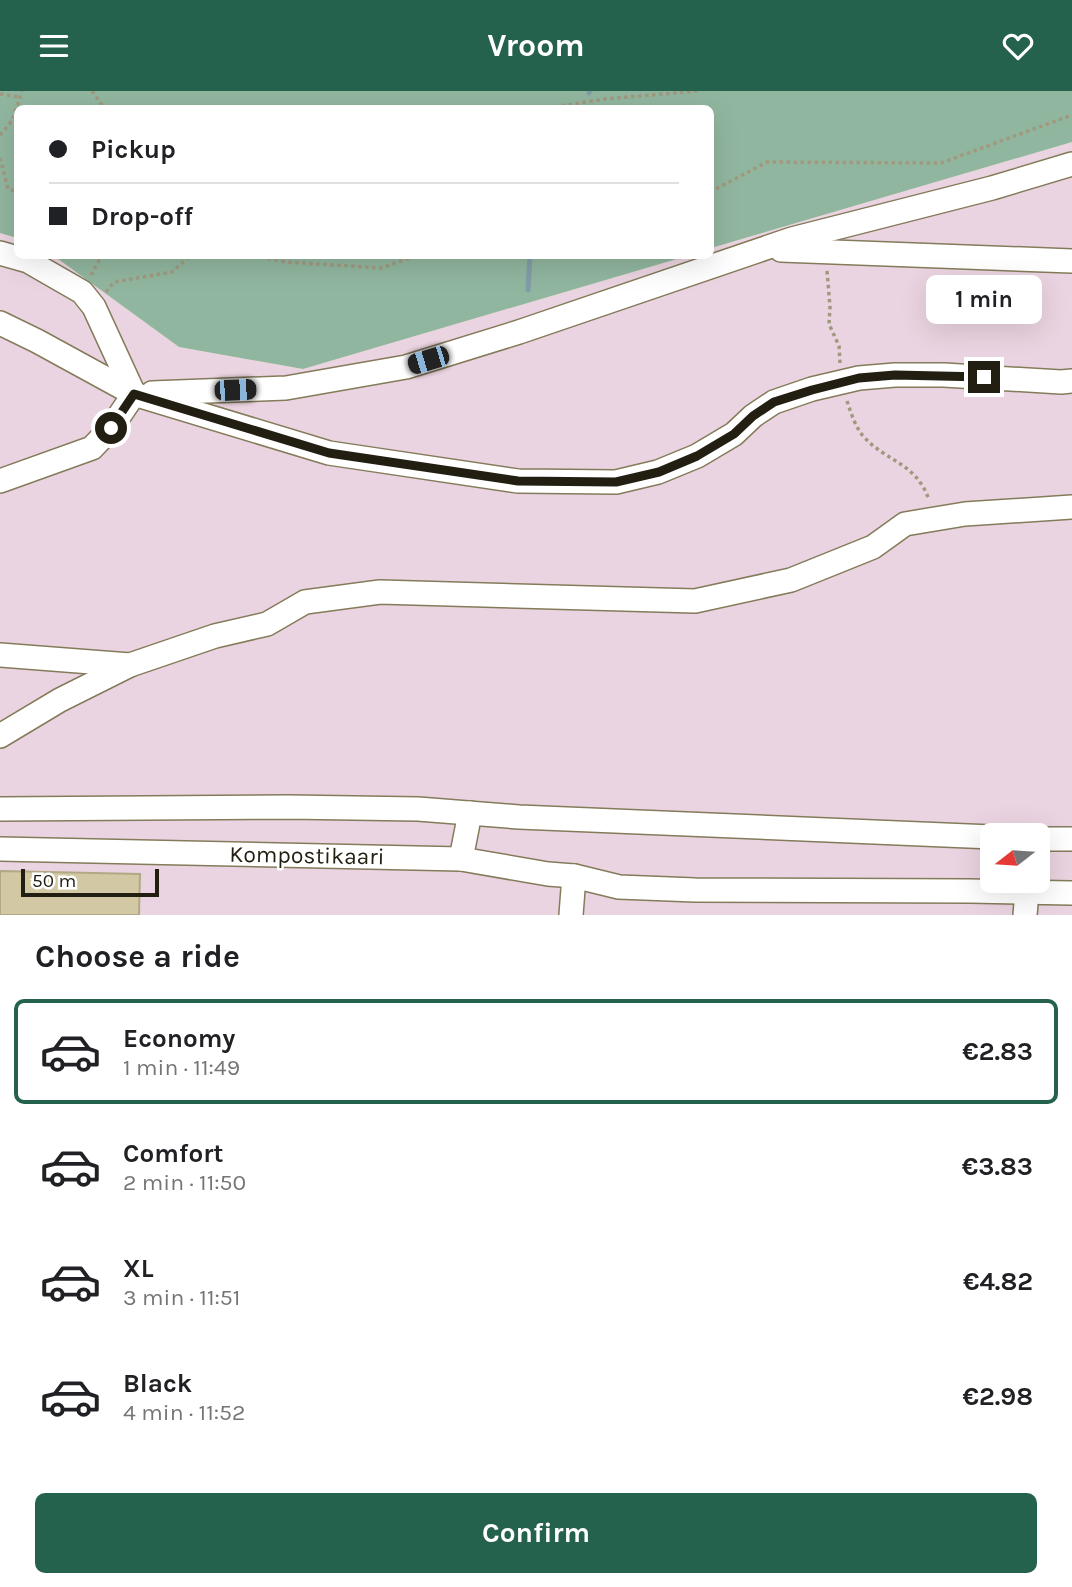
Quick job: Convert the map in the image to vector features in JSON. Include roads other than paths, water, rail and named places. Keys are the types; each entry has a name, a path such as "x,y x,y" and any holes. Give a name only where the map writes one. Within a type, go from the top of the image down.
{"street":[{"path":"134,394 286,389 406,367 520,332 792,239 992,188 1072,164"},
{"path":"762,249 1072,261"},
{"path":"21,259 82,292 94,307 134,394"},
{"path":"0,323 134,394 329,453 518,481 616,482 659,472 697,456 734,434 753,416 774,402 859,378 944,375 1072,381"},
{"path":"6,474 92,448 111,428 134,394"},
{"path":"0,736 130,665 215,636 267,624 305,602 380,592 695,601 792,580 873,547 905,524 965,515 1072,507"},
{"path":"0,655 130,665"},
{"path":"0,809 418,809 519,817 980,836"},
{"path":"461,859 470,813"},
{"path":"1050,839 1072,839"},
{"name":"Kompostikaari","path":"0,849 461,859 574,876 619,887 1026,904 1072,893"},
{"path":"571,915 574,876"}],"waterway":[{"path":"528,290 530,259"}]}
